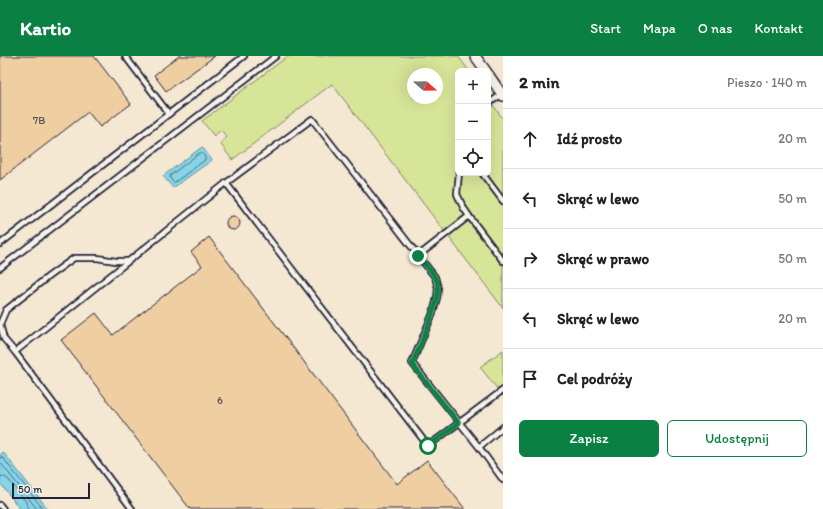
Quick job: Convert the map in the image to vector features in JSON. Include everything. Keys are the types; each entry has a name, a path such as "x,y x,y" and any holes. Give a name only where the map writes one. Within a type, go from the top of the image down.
{"street":[{"path":"475,56 484,68"},
{"path":"491,78 502,95"}],"lane":[{"path":"126,56 169,114"},
{"path":"0,244 244,56"},
{"path":"0,268 276,56"},
{"path":"491,102 502,95"},
{"path":"15,352 226,182 312,119 435,277 438,288 437,298 433,313 412,364 479,447 503,480"},
{"path":"459,176 457,194 463,207 468,216 503,261"},
{"path":"484,176 503,201"},
{"path":"226,182 428,446 503,390"},
{"path":"418,256 468,216"},
{"path":"128,261 97,258 74,258 6,310 0,324 4,339 132,509"},
{"path":"479,447 503,427"},
{"path":"0,505 4,509"}],"green space":[{"path":"288,56 458,56 467,68 455,68 455,176 491,176 491,102 503,119 503,308 332,84 232,160 220,143 227,137 221,130 214,136 202,121"},
{"path":"503,350 503,396 480,367"}],"water":[{"path":"202,147 212,160 173,188 163,176"},
{"path":"3,452 48,509 20,509 0,483 0,455"}],"building":[{"path":"0,56 94,56 131,104 100,127 88,112 0,180"},
{"path":"179,56 215,56 166,91 154,75"},
{"path":"233,216 238,218 240,223 238,228 233,230 228,228 226,223 228,218"},
{"path":"209,237 397,484 427,460 465,509 190,509 61,340 96,313 113,335 202,266 191,252"}],"route":[{"path":"418,256 435,277 438,288 433,313 412,364 459,423 428,446"}]}
